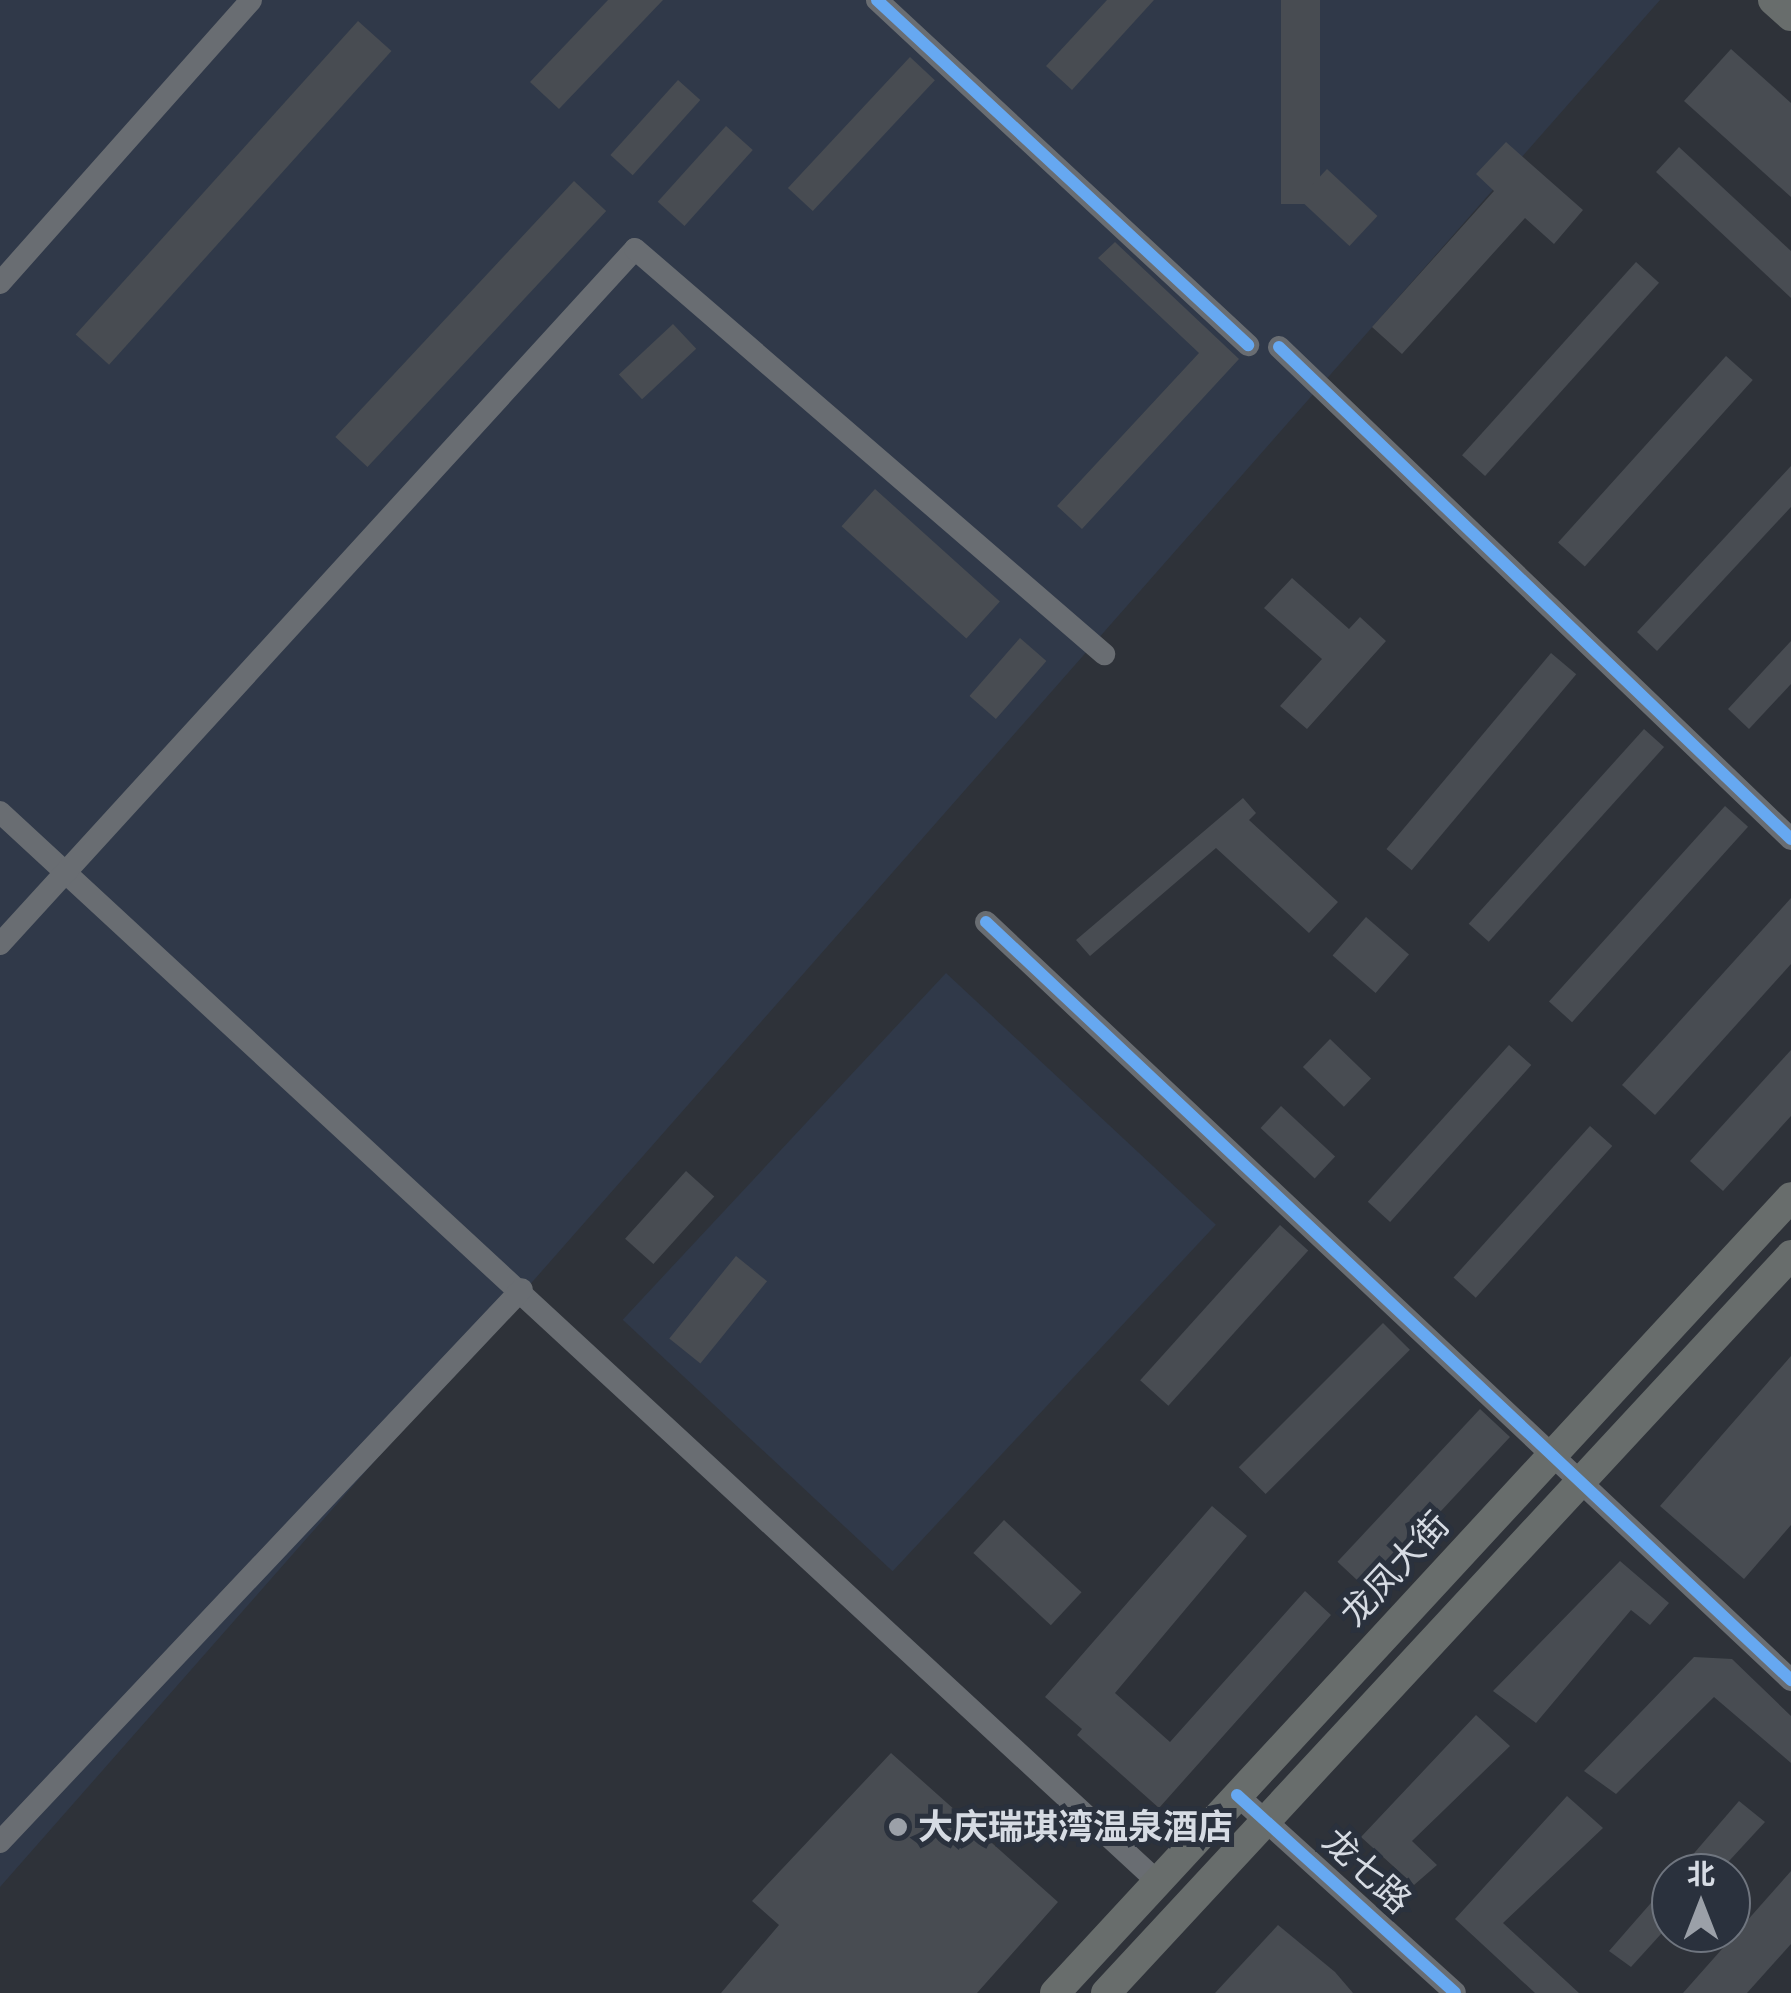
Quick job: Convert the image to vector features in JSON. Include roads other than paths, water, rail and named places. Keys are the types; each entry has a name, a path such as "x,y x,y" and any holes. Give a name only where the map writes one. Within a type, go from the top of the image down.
{"main road":[{"path":"1773,0 1791,16"},
{"name":"龙凤大街","path":"1055,1993 1791,1197"},
{"path":"1106,1993 1791,1255"}],"street":[{"path":"0,283 251,0"},
{"path":"876,0 1248,344"},
{"path":"0,944 635,249 1104,654"},
{"path":"1279,347 1791,838"},
{"path":"0,812 522,1289 1157,1881"},
{"path":"986,922 1791,1680"},
{"path":"0,1842 522,1289"},
{"name":"龙七路","path":"1236,1794 1267,1818 1454,1993"}],"place":[{"name":"大庆瑞琪湾温泉酒店","path":"898,1827"}]}
